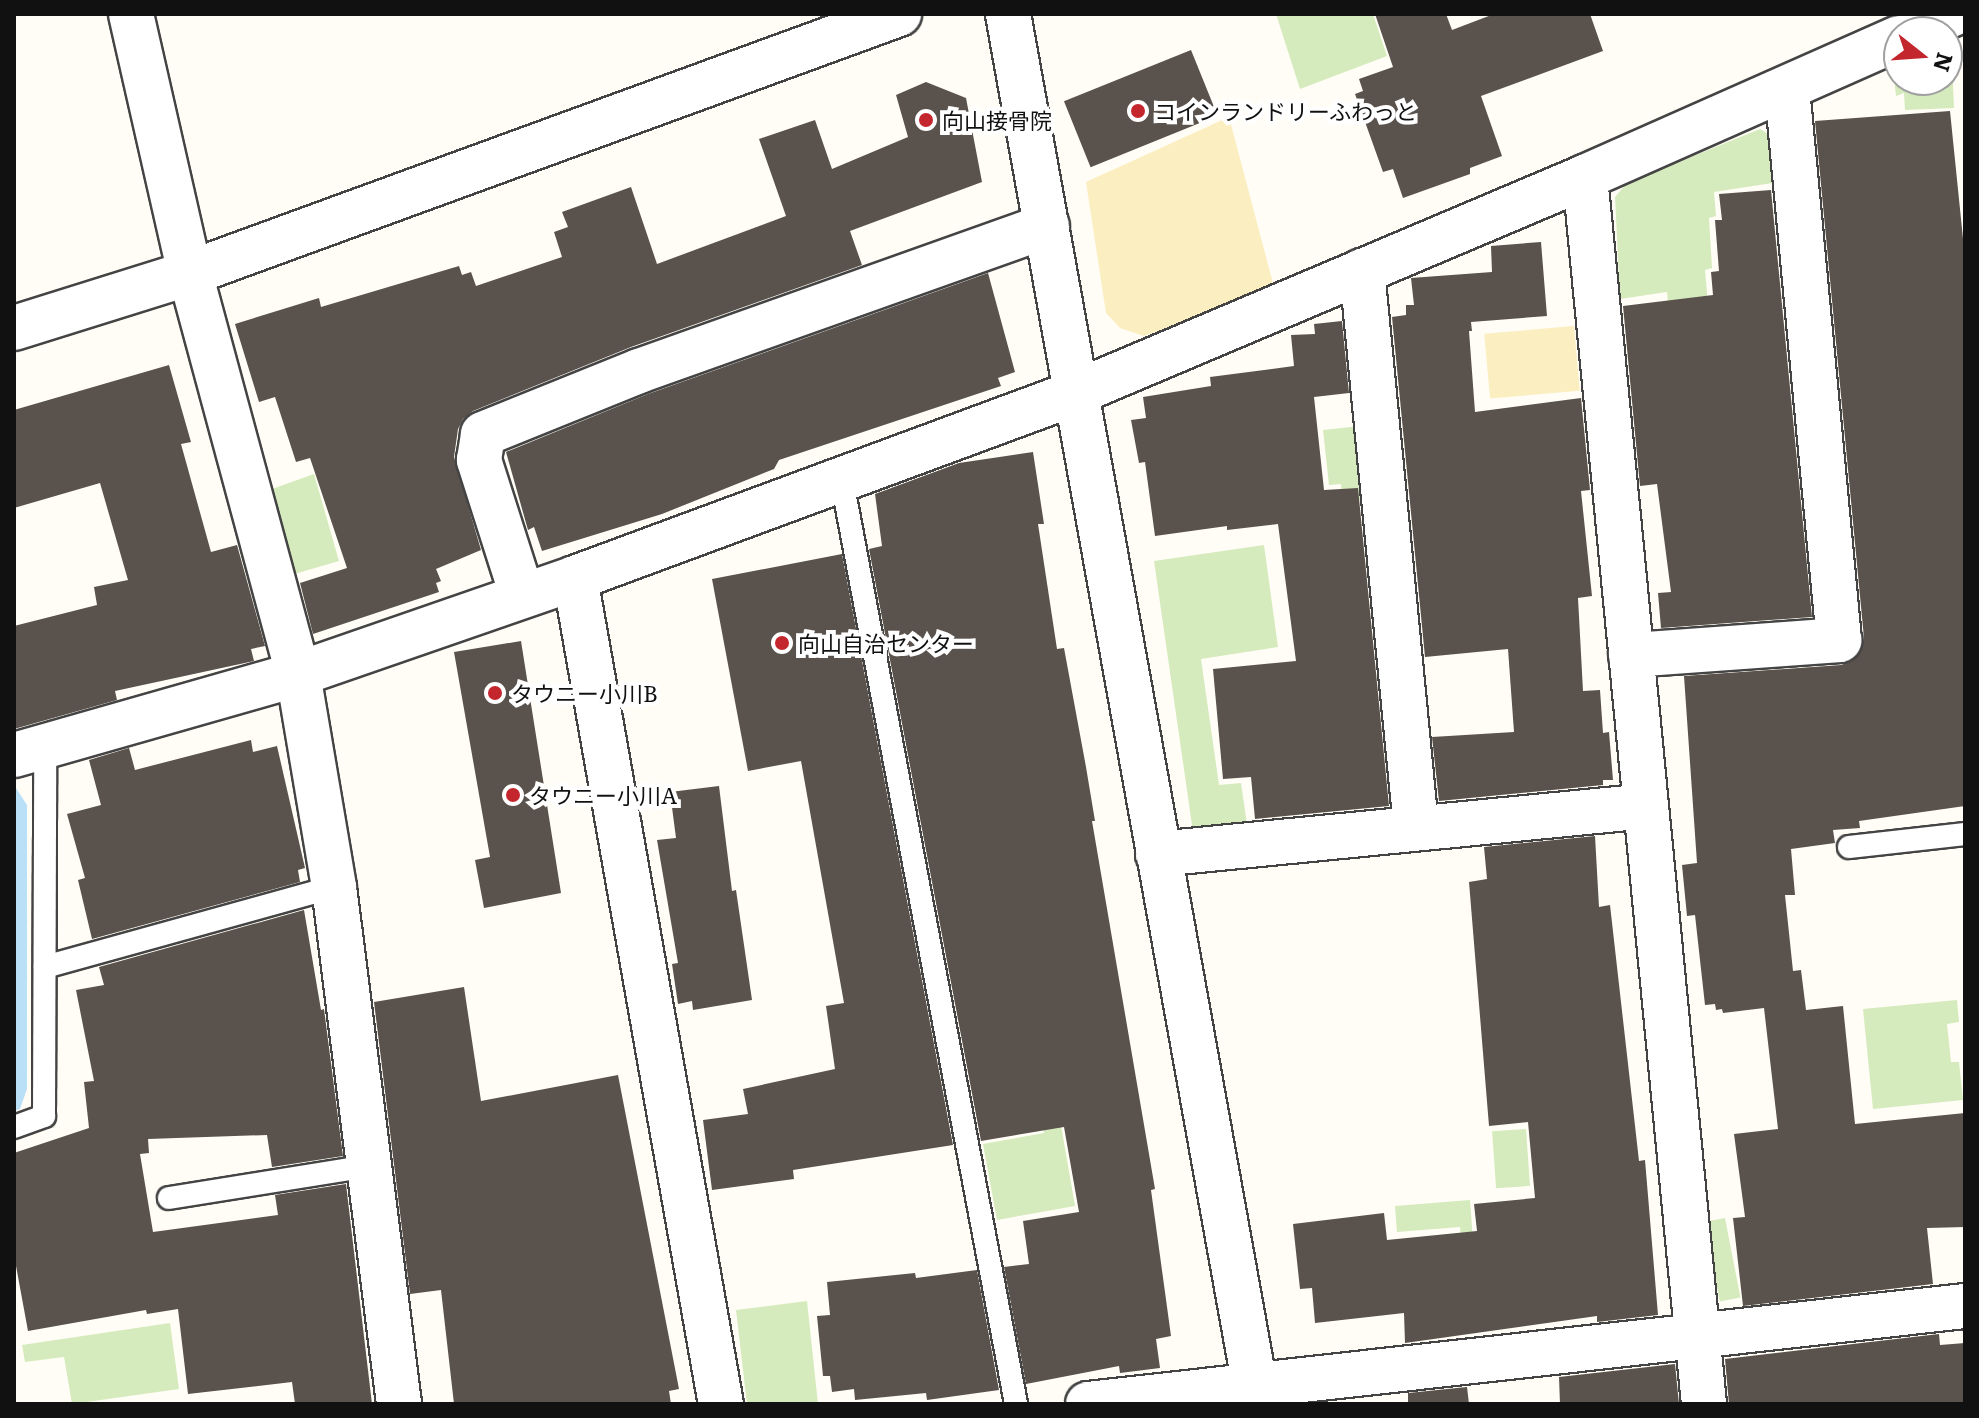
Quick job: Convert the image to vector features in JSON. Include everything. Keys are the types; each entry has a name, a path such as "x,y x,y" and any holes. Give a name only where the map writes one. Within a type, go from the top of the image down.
{"street":[{"path":"131,14 190,273 298,674 334,887 399,1404"},
{"path":"14,328 190,273 899,14"},
{"path":"1008,14 1256,1394"},
{"path":"30,750 298,674 575,578 1075,393 1585,177 1883,45"},
{"path":"1631,655 1839,640 1787,89"},
{"path":"1585,177 1704,1404"},
{"path":"522,595 479,460 483,434 639,371 1047,226"},
{"path":"1362,271 1416,827"},
{"path":"575,578 721,1404"},
{"path":"1158,854 1646,806"},
{"path":"1088,1404 1256,1394 1697,1334 1965,1306"}],"lane":[{"path":"842,481 1016,1404"},
{"path":"14,1127 44,1116 45,967 30,750"},
{"path":"1849,847 1965,834"},
{"path":"45,967 334,887"},
{"path":"169,1198 369,1166"}],"green space":[{"path":"1276,14 1373,14 1387,56 1300,89"},
{"path":"1904,96 1954,96 1954,108 1905,110"},
{"path":"1760,129 1777,139 1779,182 1714,192 1716,216 1709,218 1712,268 1705,270 1711,338 1672,345 1667,292 1620,299 1615,197 1627,183"},
{"path":"1360,426 1367,499 1342,501 1341,484 1329,485 1323,430"},
{"path":"314,474 339,561 291,575 272,489"},
{"path":"1264,545 1278,647 1201,659 1219,785 1241,783 1247,824 1193,832 1154,561"},
{"path":"1957,1000 1959,1022 1947,1024 1951,1062 1959,1062 1963,1100 1873,1109 1863,1009"},
{"path":"1053,1079 1075,1206 997,1220 983,1144 1044,1133 1035,1082"},
{"path":"1526,1129 1530,1186 1496,1188 1492,1131"},
{"path":"1470,1200 1475,1268 1464,1269 1460,1227 1397,1232 1395,1206"},
{"path":"1725,1218 1740,1298 1720,1302 1704,1222"},
{"path":"807,1301 818,1404 747,1404 736,1310"},
{"path":"170,1323 179,1389 72,1404 64,1357 25,1362 22,1345"}],"sand":[{"path":"1229,117 1274,287 1144,336 1120,328 1106,313 1086,182"},
{"path":"1574,326 1580,391 1490,399 1484,334"}],"water":[{"path":"16,788 27,805 27,1089 20,1109 14,1111"}],"building":[{"path":"1375,14 1446,14 1452,30 1494,14 1590,14 1603,51 1481,96 1502,156 1470,168 1470,174 1403,198 1393,169 1383,172 1355,94 1363,91 1359,79 1393,67"},
{"path":"1191,50 1218,116 1091,167 1064,101"},
{"path":"926,82 966,98 982,182 850,231 862,265 631,347 473,411 463,419 458,429 454,457 481,550 436,569 441,581 436,583 439,592 313,634 300,583 347,568 310,458 296,462 275,397 259,402 235,324 319,298 321,307 459,266 462,275 471,272 476,286 562,257 554,232 568,227 562,212 631,187 657,264 786,216 759,139 815,120 832,169 908,137 896,95"},
{"path":"1950,111 1965,258 1965,806 1859,821 1860,828 1833,830 1835,843 1791,849 1795,895 1785,895 1793,971 1801,970 1806,1010 1843,1006 1855,1124 1965,1113 1965,1227 1927,1228 1933,1284 1743,1306 1733,1218 1745,1217 1734,1134 1778,1129 1764,1008 1723,1013 1722,1009 1716,1010 1715,1004 1705,1005 1695,915 1687,916 1682,865 1697,863 1684,676 1841,665 1852,661 1861,651 1864,638 1815,121"},
{"path":"1771,190 1812,617 1661,628 1658,593 1671,592 1657,484 1640,486 1623,306 1713,295 1711,272 1719,271 1715,220 1722,220 1719,194"},
{"path":"1541,242 1547,316 1471,322 1475,412 1581,398 1590,490 1581,491 1592,596 1578,598 1583,691 1600,690 1603,733 1609,732 1613,780 1603,780 1603,785 1439,801 1432,737 1514,732 1508,649 1425,657 1392,317 1406,315 1406,305 1414,305 1411,278 1492,272 1491,246"},
{"path":"988,273 1015,372 998,378 1001,386 779,460 774,469 662,514 542,551 534,527 528,530 506,452 648,394"},
{"path":"1342,321 1349,393 1314,397 1324,490 1358,488 1389,806 1255,819 1251,777 1223,779 1213,669 1296,661 1278,524 1227,530 1227,526 1155,536 1145,462 1139,463 1131,420 1146,418 1143,397 1211,386 1210,377 1294,366 1291,335 1315,334 1314,324"},
{"path":"169,365 191,442 181,444 211,552 237,545 265,646 251,649 254,661 115,691 117,700 14,729 14,626 97,605 94,587 128,580 100,483 14,508 14,410"},
{"path":"1033,452 1044,524 1038,524 1057,649 1064,648 1086,767 1095,821 1092,821 1155,1189 1151,1190 1171,1336 1156,1339 1160,1368 1120,1373 1119,1366 1026,1384 1004,1267 1029,1264 1023,1221 1079,1212 1064,1127 981,1141 869,549 882,546 875,494 959,463"},
{"path":"842,554 953,1145 793,1170 794,1179 712,1190 703,1120 748,1114 743,1089 835,1069 826,1006 844,1003 801,761 748,771 712,579"},
{"path":"521,641 561,893 484,908 475,860 490,857 454,652"},
{"path":"251,740 253,752 277,746 305,868 298,870 300,882 92,939 78,880 85,878 67,814 101,805 89,760 129,748 135,770"},
{"path":"719,786 732,891 736,890 752,1000 693,1010 692,1001 678,1004 672,964 678,963 657,840 676,838 670,792"},
{"path":"1595,836 1599,907 1610,905 1639,1161 1645,1160 1658,1315 1597,1322 1597,1316 1405,1343 1404,1313 1315,1323 1312,1288 1300,1289 1293,1224 1384,1213 1387,1240 1477,1231 1474,1204 1535,1198 1528,1122 1489,1126 1469,882 1487,879 1484,847"},
{"path":"304,910 321,1010 324,1009 343,1156 272,1167 267,1135 148,1139 149,1153 140,1154 153,1232 278,1215 275,1195 346,1184 372,1404 295,1404 292,1382 188,1394 178,1309 147,1314 146,1310 28,1331 14,1255 14,1153 89,1128 84,1082 94,1081 76,990 104,985 99,967"},
{"path":"464,987 481,1101 618,1075 679,1389 669,1391 671,1404 454,1404 441,1290 410,1294 374,1002"},
{"path":"977,1270 999,1390 927,1400 926,1393 855,1400 854,1389 832,1392 830,1376 823,1376 817,1316 830,1315 827,1282 915,1273 916,1278"},
{"path":"1939,1334 1940,1345 1965,1343 1965,1404 1729,1404 1725,1359"},
{"path":"1675,1364 1679,1404 1560,1404 1559,1377"},
{"path":"1467,1387 1469,1404 1408,1404 1408,1393"}],"place":[{"name":"コインランドリーふわっと","path":"1138,111"},
{"name":"向山接骨院","path":"926,120"},
{"name":"向山自治センター","path":"782,643"},
{"name":"タウニー小川B","path":"495,693"},
{"name":"タウニー小川A","path":"513,795"}]}
